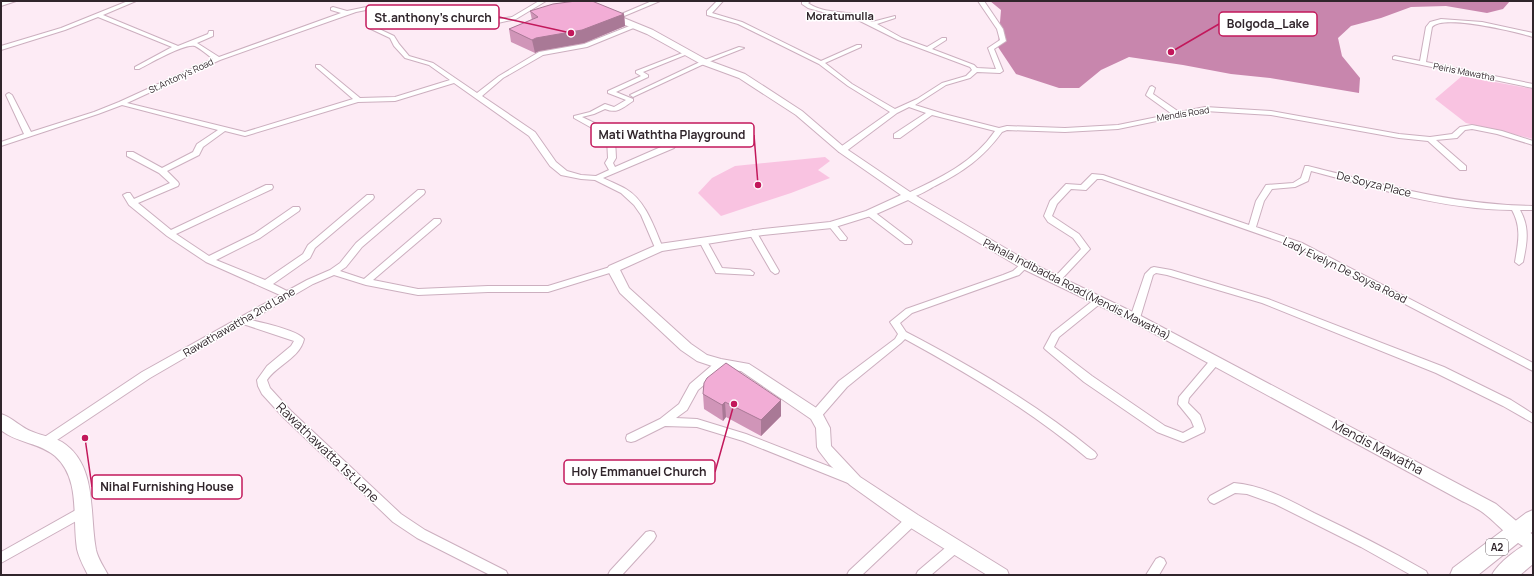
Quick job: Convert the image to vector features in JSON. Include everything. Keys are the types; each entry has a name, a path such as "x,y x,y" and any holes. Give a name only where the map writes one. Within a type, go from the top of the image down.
{"highway":[{"name":"A2","path":"1461,575 1525,538 1533,518"},
{"name":"A2","path":"1503,575 1533,551"}],"main road":[{"path":"1,420 22,435 47,441 63,453 80,481 83,494 83,511 88,552 98,575"}],"street":[{"path":"1,4 11,1"},
{"path":"1,48 63,29 133,1"},
{"path":"333,9 347,13 372,1"},
{"path":"360,8 385,7 411,13 424,20 432,22 489,23 514,18 543,1"},
{"path":"615,18 657,1"},
{"path":"720,1 708,12 709,14 752,28 820,63 850,85 895,112"},
{"path":"808,1 804,4 839,15 857,17 900,39 972,66 975,70 1000,71 991,48 1003,41 1000,29 981,1"},
{"name":"Pahala Indibadda Road(Mendis Mawatha)","path":"603,12 650,32 704,62 742,76 799,113 842,150 909,196 1025,265 1135,318 1215,361"},
{"name":"St.Antony's Road","path":"1,144 122,103 218,59 347,13"},
{"path":"411,13 374,28 392,37 400,51 407,58 430,64 532,134 552,164 564,173 580,177 597,178 624,191 637,203 645,215 659,248"},
{"path":"98,15 175,46 175,48"},
{"path":"872,24 892,17"},
{"path":"1423,64 1429,27 1433,23 1457,21 1533,35"},
{"path":"478,96 501,77 541,53 584,46 634,26"},
{"path":"137,68 157,56 211,35 211,32"},
{"path":"928,49 944,39"},
{"path":"191,44 197,45 218,59"},
{"path":"820,63 859,46"},
{"path":"633,95 704,62 741,48"},
{"path":"614,171 609,163 612,158 611,139 602,130 576,116 592,113 605,106 614,110 631,100 610,92 646,76 638,72 687,53"},
{"name":"Peiris Mawatha","path":"1395,58 1533,86"},
{"path":"318,66 358,100"},
{"path":"842,150 895,112 944,84 968,77 975,70"},
{"path":"122,103 245,134 358,100 395,99 454,81"},
{"path":"1152,88 1149,95 1177,114"},
{"path":"9,95 28,134"},
{"name":"Mendis Road","path":"909,105 999,130 1007,128 1065,130 1118,128 1205,109 1271,113 1399,136 1430,139 1454,136 1458,131 1466,127 1477,128 1533,143"},
{"path":"897,136 932,112"},
{"path":"162,171 196,152 200,146 224,129"},
{"path":"333,272 366,282 418,292 488,289 548,289 613,269 659,248 753,233 832,225 870,213 909,196 956,172 985,149 999,130"},
{"path":"597,178 671,146 674,143 659,133"},
{"path":"1430,139 1463,168"},
{"path":"130,154 162,171 175,184 132,204"},
{"name":"De Soyza Place","path":"1252,228 1260,201 1269,187 1295,185 1305,179 1308,168 1457,203 1514,209 1533,208"},
{"name":"Lady Evelyn De Soysa Road","path":"1056,280 1086,249 1076,236 1051,220 1048,216 1053,203 1069,186 1083,188 1095,176 1103,177 1299,245 1533,367"},
{"path":"170,234 269,187"},
{"name":"Rawathawattha 2nd Lane","path":"47,441 146,375 244,321 310,282 333,272 343,265 359,245 421,192"},
{"path":"127,195 132,204 170,234 209,260 288,295"},
{"path":"266,284 307,256 311,247 370,197"},
{"path":"209,260 257,236 296,209"},
{"path":"1514,209 1521,217 1524,227 1519,262"},
{"path":"870,213 908,242"},
{"path":"366,282 437,221"},
{"path":"832,225 843,238"},
{"path":"753,233 776,271"},
{"path":"703,241 719,271 750,274"},
{"path":"1025,265 1016,273 1006,277 909,311 895,322 904,334 957,362 1011,394 1061,429 1091,455"},
{"path":"613,269 624,290 686,347 702,358 721,364 744,368 816,415 823,428 824,447 855,482"},
{"path":"1135,318 1149,274 1154,270 1168,272 1265,301 1440,370 1507,403 1533,419"},
{"path":"1098,301 1055,335 1050,348 1088,379 1161,428 1182,438 1200,429 1196,418 1183,404 1184,397 1215,361"},
{"name":"Rawathawatta 1st Lane","path":"244,321 291,335 299,339 300,343 296,348 268,370 262,380 266,391 287,414 397,518 421,534 502,575"},
{"path":"816,415 843,384 898,341 904,334"},
{"name":"Mendis Mawatha","path":"1215,361 1490,509 1525,538"},
{"path":"631,438 664,422 683,407 694,387 721,364"},
{"path":"664,422 697,424 746,438 855,482 912,520 1001,575"},
{"path":"1214,499 1234,488 1248,489 1279,501 1365,543 1422,575"},
{"path":"1,558 83,511"},
{"path":"853,575 912,520"},
{"path":"614,575 650,536"},
{"path":"922,575 955,546"},
{"path":"1152,575 1160,563"}],"shaded area":[{"path":"990,1 1510,1 1503,9 1487,13 1446,6 1411,7 1381,18 1351,26 1338,38 1342,56 1360,78 1359,93 1129,57 1101,70 1079,88 1059,88 1016,74 998,47 1001,10"},
{"path":"1462,76 1533,89 1533,139 1466,123 1435,99"},
{"path":"825,157 830,161 818,170 830,178 791,193 721,216 698,193 712,178 735,166"}],"building":[{"path":"576,1 592,1 624,14 582,30 532,40 509,29 538,17 530,11 553,4"},
{"path":"726,363 781,400 761,420 725,402 722,405 703,394 704,383 707,378"}],"place":[{"name":"St.anthony's church","path":"571,33"},
{"name":"Bolgoda_Lake","path":"1171,52"},
{"name":"Mati Waththa Playground","path":"758,185"},
{"name":"Holy Emmanuel Church","path":"734,404"},
{"name":"Nihal Furnishing House","path":"85,438"}],"district":[{"name":"Moratumulla","path":"840,16"}]}
